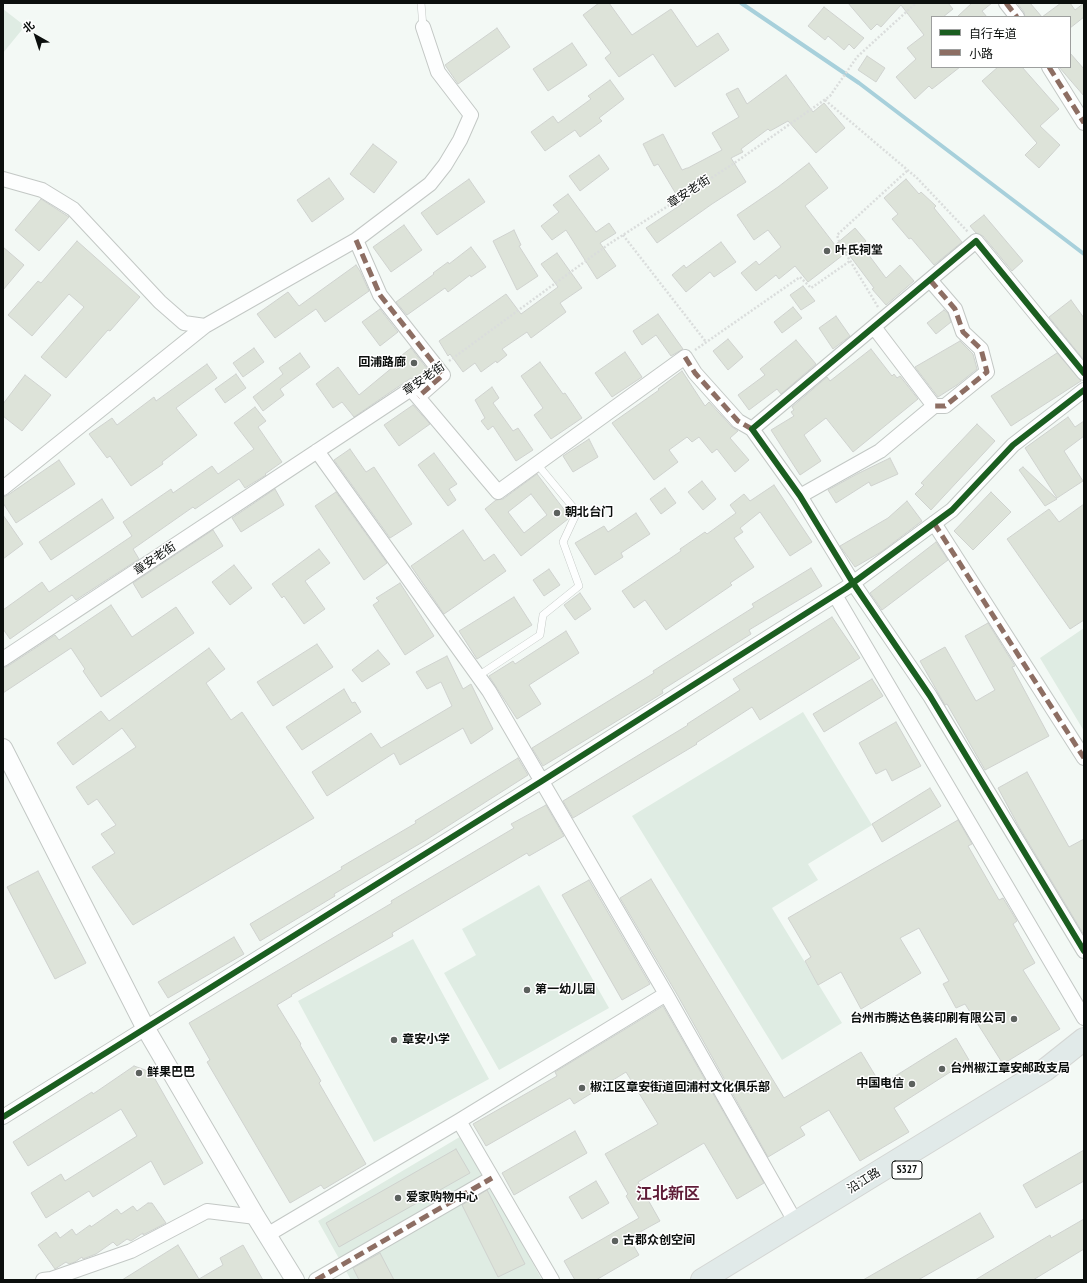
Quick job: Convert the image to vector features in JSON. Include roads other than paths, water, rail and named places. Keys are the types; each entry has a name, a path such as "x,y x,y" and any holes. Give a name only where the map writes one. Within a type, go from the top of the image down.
{"main road":[{"name":"沿江路","path":"702,1280 1045,1070 1084,1038"},
{"name":"沿江路","path":"727,1280 1053,1080 1084,1056"}],"street":[{"path":"1006,3 1016,16"},
{"path":"3,488 206,326 356,240 430,184 445,165 460,140 471,115 438,72 423,27"},
{"path":"1050,68 1084,123"},
{"path":"3,178 42,190 73,209 166,307 184,323 206,326"},
{"name":"章安老街","path":"3,659 317,451 443,375 380,295 356,240"},
{"path":"752,430 976,241 1084,373"},
{"path":"800,496 880,451 934,406 945,406 987,372 981,349 963,332 955,309 930,280"},
{"path":"874,327 934,406"},
{"path":"415,393 498,492 685,357 695,373 738,421 752,430 800,496 853,583 930,696 1084,951"},
{"path":"3,1117 542,781 853,583 952,510 1013,444 1084,390"},
{"path":"317,451 489,691 666,994 796,1223"},
{"path":"934,523 1084,758"},
{"path":"835,595 1084,1018"},
{"path":"3,748 146,1029 256,1217 295,1280"},
{"path":"267,1235 459,1121 666,994"},
{"path":"459,1121 552,1280"},
{"path":"316,1280 492,1178"},
{"path":"43,1280 51,1279 131,1251 207,1211 256,1217"}],"lane":[{"path":"421,3 423,27"},
{"path":"478,676 540,635 543,616 579,586 562,542 577,512 537,464"}],"waterway":[{"path":"741,3 859,83 1084,254"}],"place":[{"name":"叶氏祠堂","path":"827,251"},
{"name":"回浦路廊","path":"414,363"},
{"name":"朝北台门","path":"557,513"},
{"name":"第一幼儿园","path":"527,990"},
{"name":"台州市腾达色装印刷有限公司","path":"1014,1019"},
{"name":"章安小学","path":"394,1040"},
{"name":"台州椒江章安邮政支局","path":"942,1069"},
{"name":"鲜果巴巴","path":"139,1073"},
{"name":"中国电信","path":"912,1084"},
{"name":"椒江区章安街道回浦村文化俱乐部","path":"582,1088"},
{"name":"爱家购物中心","path":"398,1198"},
{"name":"古郡众创空间","path":"615,1241"}],"district":[{"name":"江北新区","path":"668,1194"}]}
